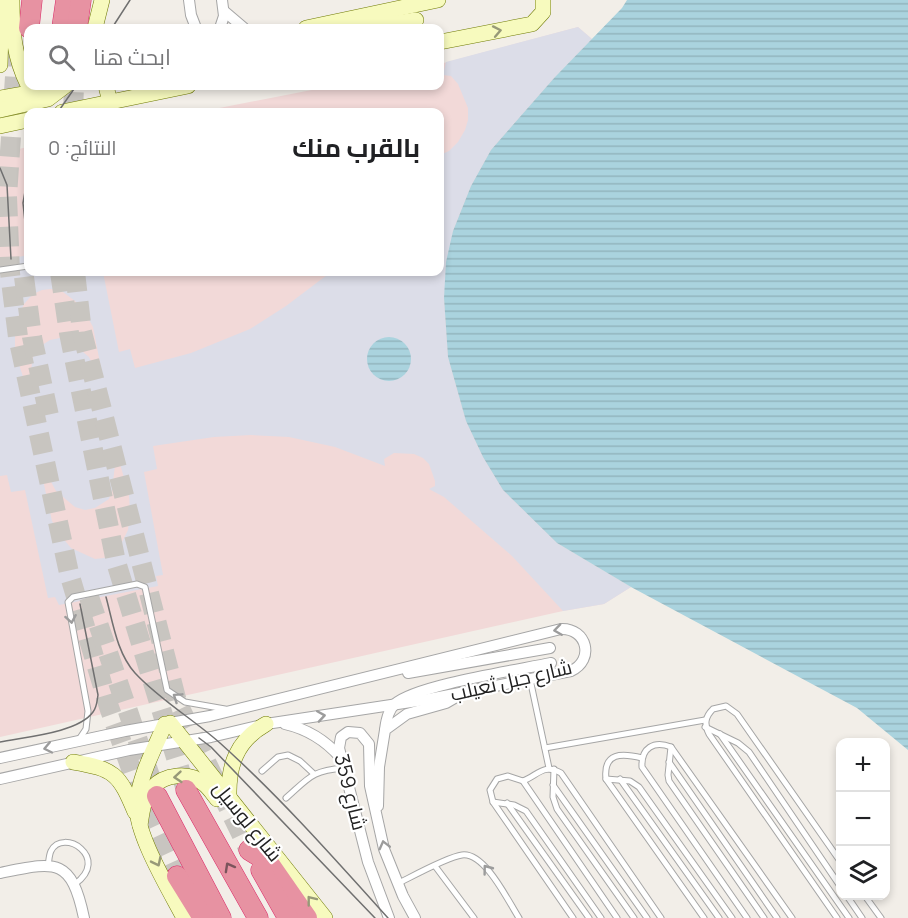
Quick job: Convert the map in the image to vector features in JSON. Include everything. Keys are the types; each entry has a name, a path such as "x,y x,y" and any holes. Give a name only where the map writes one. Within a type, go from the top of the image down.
{"highway":[{"path":"21,0 24,37"},
{"path":"27,24 32,0"},
{"path":"63,24 66,0"},
{"path":"78,24 81,0"},
{"name":"شارع لوسيل","path":"186,790 258,918"},
{"path":"157,796 221,918"},
{"path":"288,918 249,850 268,862 307,918"},
{"path":"197,918 177,876 203,918"}],"street":[{"path":"0,65 4,0"},
{"path":"12,0 24,37 19,65 24,74"},
{"path":"96,24 102,0"},
{"path":"189,0 194,24"},
{"path":"325,24 438,0"},
{"path":"444,41 532,24 543,12 543,0"},
{"path":"222,24 223,5"},
{"path":"223,5 240,24"},
{"path":"188,24 191,15"},
{"path":"391,24 416,20"},
{"path":"0,98 33,91 55,96 62,90"},
{"path":"107,90 110,102"},
{"path":"89,108 168,90"},
{"path":"33,91 59,107 72,108"},
{"path":"0,110 33,91"},
{"path":"0,126 24,121"},
{"name":"شارع جبل ثعيلب","path":"0,758 232,710 561,629 570,629 579,634 586,652 579,666 571,671 394,705 272,723 0,778"},
{"path":"310,691 550,648"},
{"path":"378,821 379,767 386,721 394,705 423,691 550,663"},
{"path":"385,730 407,714 446,703 462,692"},
{"path":"229,798 229,776 234,757 244,741 272,723 298,727 315,736 331,747 344,765"},
{"path":"140,825 137,811 146,767 168,724"},
{"name":"شارع لوسيل","path":"168,724 185,742 325,918"},
{"name":"شارع 359","path":"389,918 368,862 339,748 341,737 348,732 363,735 369,744 370,786 384,849 397,884 415,918"},
{"path":"73,762 98,766 118,778 184,918"},
{"path":"140,825 144,803 153,787 172,776 188,776 197,779 204,784 241,829 297,882"},
{"path":"0,873 48,865 61,869 75,884 84,918"}],"lane":[{"path":"0,270 24,267"},
{"path":"78,741 86,729 88,711 68,602 73,597 137,584 145,587 167,690 185,702 232,710"},
{"path":"530,679 545,748 552,769 553,797 557,809 634,918"},
{"path":"705,723 712,709 726,706 732,709 836,855"},
{"path":"545,748 705,723 749,752 836,880"},
{"path":"705,723 837,918"},
{"path":"720,734 849,918"},
{"path":"747,918 642,767 642,758 646,749 653,744 671,747 792,918"},
{"path":"671,747 669,781 764,918"},
{"path":"262,771 278,757 288,754 314,774"},
{"path":"642,758 628,754 613,757 608,763 606,778 704,918"},
{"path":"669,762 777,918"},
{"path":"286,798 314,774 344,765"},
{"path":"523,781 539,770 552,769 566,778 661,918"},
{"path":"573,918 494,802 490,790 496,780 508,776 523,781 617,918"},
{"path":"606,778 630,781 639,787 732,918"},
{"path":"620,779 719,918"},
{"path":"553,785 646,918"},
{"path":"494,802 507,803 525,811 601,918"},
{"path":"507,803 588,918"},
{"path":"48,865 50,852 55,846 63,842 72,843 81,848 87,856 88,869 84,877 75,884"},
{"path":"397,884 461,855 477,858 488,869 519,918"},
{"path":"435,866 474,918"},
{"path":"850,900 862,918"},
{"path":"868,900 881,918"}],"shaded area":[{"path":"578,27 592,39 555,77 557,543 631,587 604,604 563,611 0,737 0,153 24,148 24,276 444,276 444,108 219,108 312,90 444,90 444,63"},
{"path":"578,27 592,39 491,150 471,186 453,231 444,298 448,357 466,421 483,457 503,490 557,543 631,587 604,604 563,611 512,556 444,497 429,489 435,486 435,481 429,464 423,458 414,454 394,453 384,459 385,466 335,447 289,437 251,435 214,437 153,446 157,469 144,472 163,575 156,576 158,586 59,605 55,597 48,598 25,490 11,492 7,475 0,476 0,261 24,256 24,276 104,276 119,352 130,349 135,368 191,353 250,329 286,306 326,276 444,276 444,153 458,142 465,130 468,108 458,84 451,76 444,75 446,62","holes":["51,289 63,292 85,312 93,327 101,368 95,369 89,357 70,341 60,338 50,340 36,349 29,383 25,383 15,352 18,317 24,304 33,294","389,337 400,340 410,363 406,373","120,464 129,495 128,530 113,553 104,558 95,559 71,548 61,536 52,521 43,480 49,478 56,491 75,507 85,510 95,508 109,499 115,465"]}],"water":[{"path":"627,0 908,0 908,750 857,708 631,587 557,543 503,490 483,457 466,421 448,357 444,298 446,262 453,231 471,186 491,150"},
{"path":"389,337 404,344 411,359 404,374 389,381 374,374 367,359 374,344"}],"tunnel":[{"path":"17,47 7,196 10,273 18,337 69,573 109,707 143,802 177,876"},
{"path":"73,108 74,90"},
{"path":"61,276 69,333 116,562 186,790"},
{"path":"75,276 82,332 177,702 249,850"},
{"path":"24,277 32,337 49,416"},
{"path":"89,597 151,779"}],"tram line":[{"path":"115,24 130,0"},
{"path":"61,108 73,90"},
{"path":"0,168 7,185 11,259"},
{"path":"24,197 24,212"},
{"path":"106,597 120,647 135,673 155,692 210,734 264,785 388,918"},
{"path":"0,742 36,736 76,725 94,710 98,695 80,604"},
{"path":"199,738 211,747 375,918"}]}
